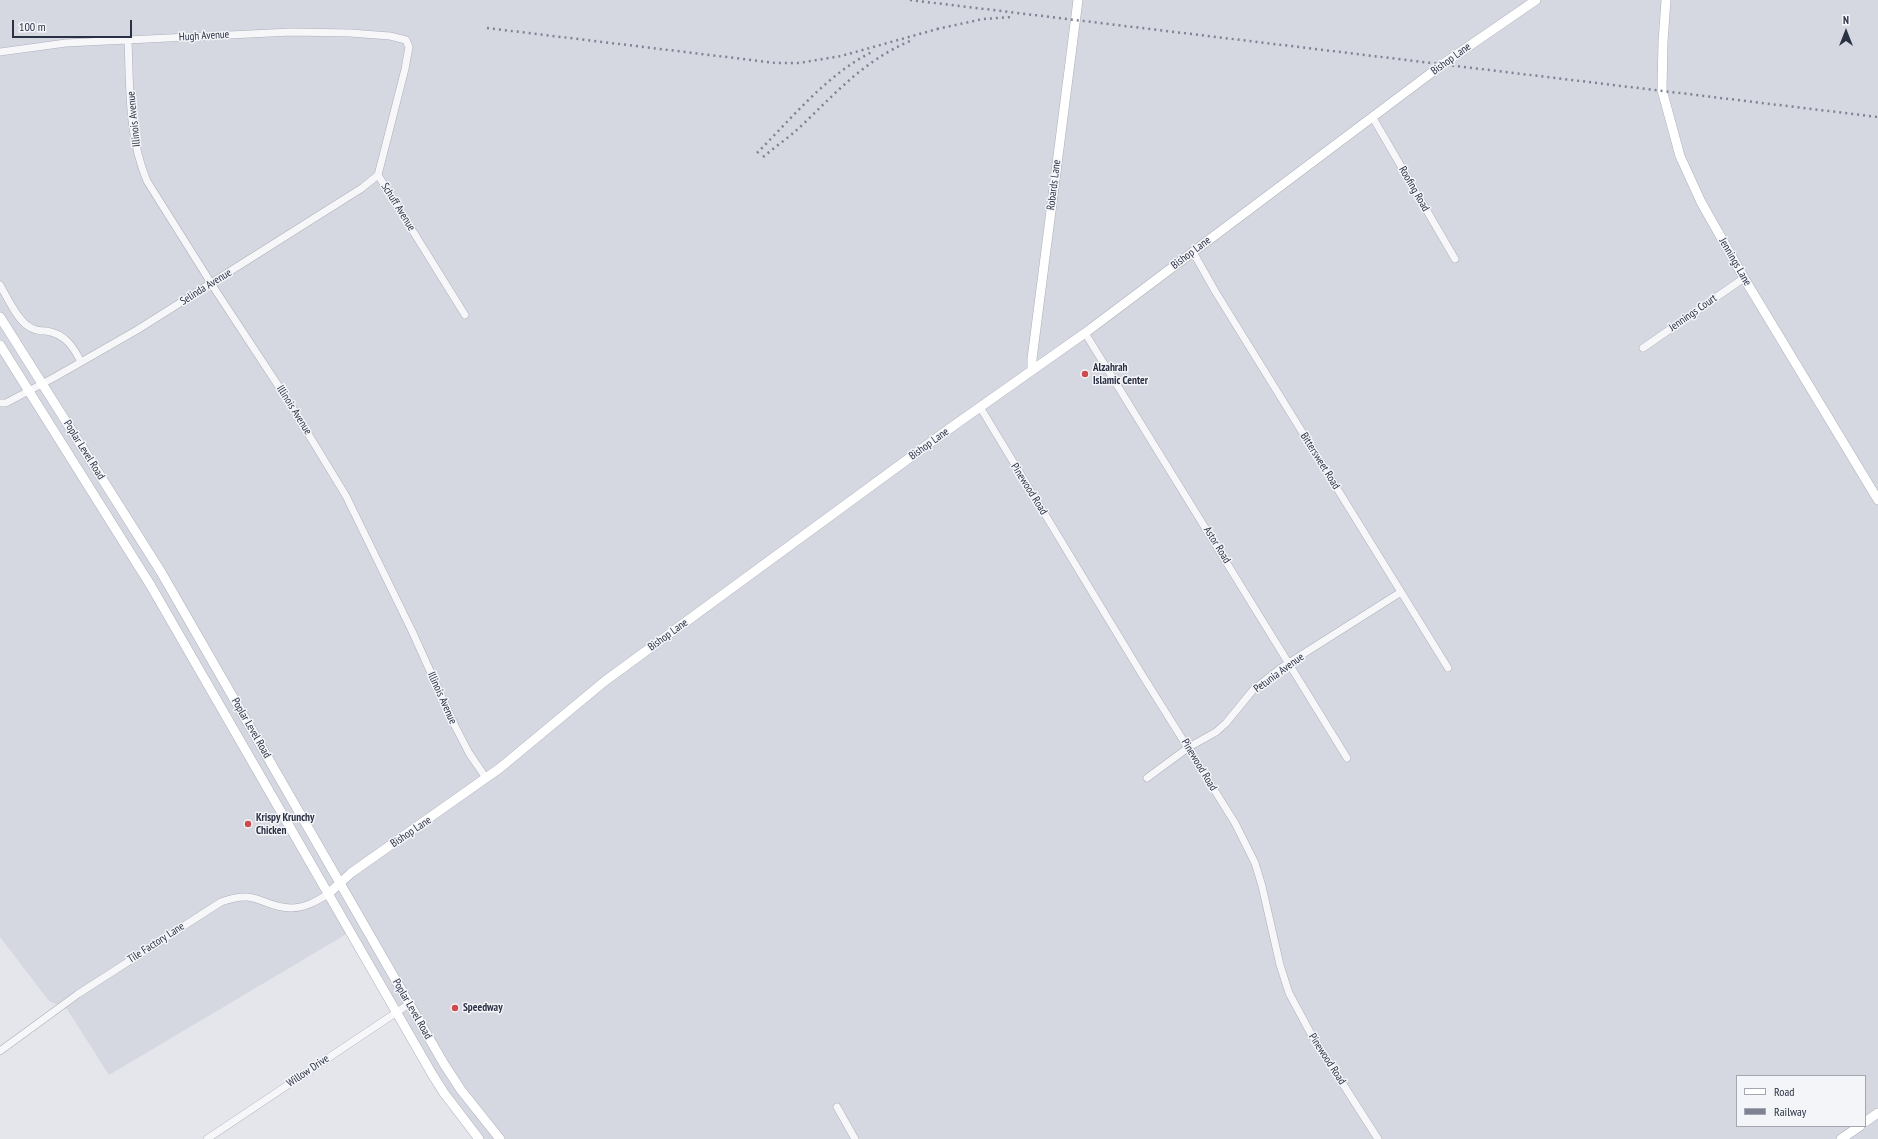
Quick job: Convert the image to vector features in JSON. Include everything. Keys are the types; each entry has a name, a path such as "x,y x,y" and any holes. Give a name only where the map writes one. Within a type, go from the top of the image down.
{"street":[{"name":"Robards Lane","path":"1032,370 1032,359 1078,0"},
{"name":"Bishop Lane","path":"328,894 351,873 515,756 605,681 1085,332 1373,118 1443,64 1536,0"},
{"name":"Jennings Lane","path":"1666,0 1662,90 1674,137 1692,185 1744,278 1878,500"},
{"name":"Hugh Avenue","path":"0,52 51,45 128,40 316,32 390,36 408,41"},
{"name":"Illinois Avenue","path":"128,40 134,140 140,164 154,193 287,399 346,496 412,631 454,726 469,753 486,778"},
{"name":"Schuff Avenue","path":"408,41 409,47 405,69 378,175 465,315"},
{"name":"Roofing Road","path":"1373,118 1456,259"},
{"name":"Selinda Avenue","path":"0,403 6,403 42,384 137,330 362,188 378,175"},
{"name":"Bittersweet Road","path":"1193,252 1215,291 1448,668"},
{"name":"Jennings Court","path":"1643,348 1744,278"},
{"path":"0,285 21,319 28,326 37,330 63,336 74,346 82,362"},
{"name":"Poplar Level Road","path":"0,317 161,572 409,1004 461,1090 500,1139"},
{"name":"Astor Road","path":"1085,332 1347,758"},
{"name":"Poplar Level Road","path":"0,345 151,586 444,1093 479,1139"},
{"name":"Pinewood Road","path":"980,407 1141,673 1189,747 1235,823 1255,862 1267,906 1280,965 1296,1009 1378,1139"},
{"name":"Petunia Avenue","path":"1147,778 1189,747 1216,732 1226,723 1253,690 1289,663 1401,592"},
{"name":"Tile Factory Lane","path":"0,1051 82,991 221,902 236,897 249,896 292,908 316,902 328,894"},
{"name":"Willow Drive","path":"207,1139 409,1004"},
{"path":"837,1107 855,1139"},
{"path":"1866,1121 1878,1113"},
{"path":"1841,1139 1859,1127"}],"shaded area":[{"path":"0,0 1878,0 1878,1139 479,1139 444,1093 350,932 109,1075 67,1009 49,1001 0,937"}],"railway":[{"path":"910,0 1878,117"},
{"path":"937,29 983,19 1012,17"},
{"path":"487,28 776,63 799,63 841,56 941,28"},
{"path":"763,157 799,128 850,79 878,58 910,41"},
{"path":"757,153 826,83 857,60 874,51"}],"place":[{"name":"Alzahrah Islamic Center","path":"1085,374"},
{"name":"Krispy Krunchy Chicken","path":"248,824"},
{"name":"Speedway","path":"455,1008"}]}
